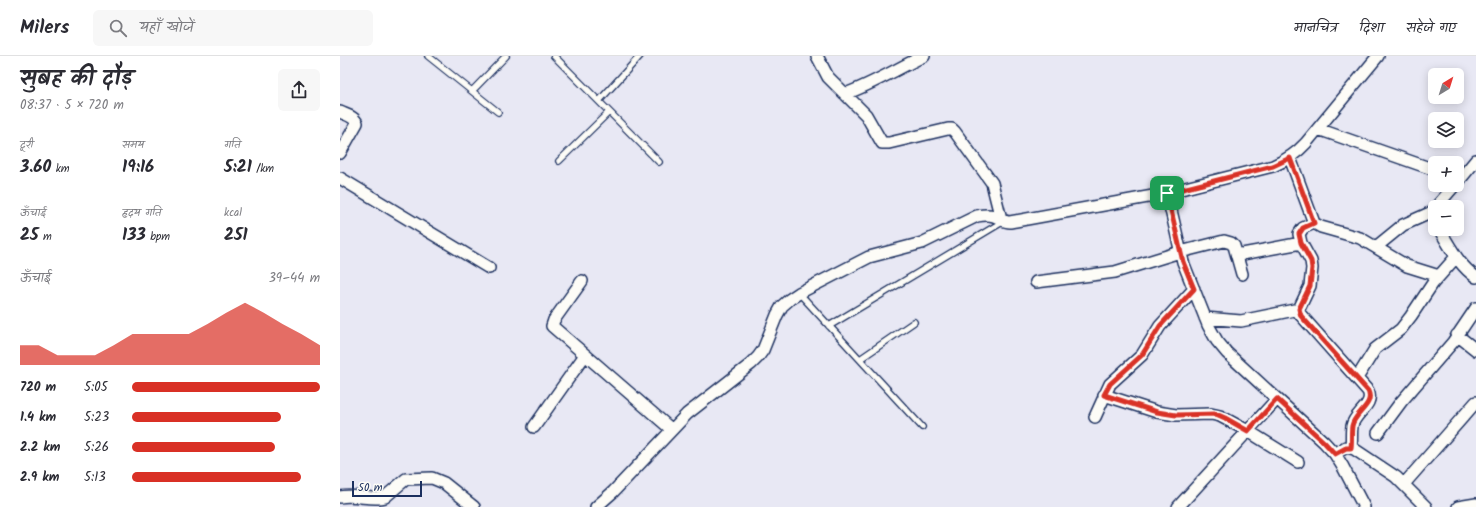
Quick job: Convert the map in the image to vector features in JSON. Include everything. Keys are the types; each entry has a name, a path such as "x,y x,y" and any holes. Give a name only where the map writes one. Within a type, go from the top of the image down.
{"street":[{"path":"817,56 828,77 866,115 882,143 889,143 952,129 992,183 1003,220"},
{"path":"845,94 870,84 924,56"},
{"path":"596,507 613,492 687,414 758,357 782,306 799,293 869,257 922,243 972,218 986,215 994,216 1010,222 1167,193 1273,166 1297,153 1378,56"},
{"path":"340,112 352,117 357,123 340,153"},
{"path":"1318,129 1428,168"},
{"path":"1290,158 1314,223 1321,227 1360,238 1407,266 1439,276"},
{"path":"1464,173 1476,160"},
{"path":"340,178 488,268"},
{"path":"1167,193 1180,252 1205,318 1217,341 1227,354 1324,442 1335,454 1364,507"},
{"path":"1376,247 1408,222 1428,215"},
{"path":"1314,223 1300,231 1299,238 1308,255 1312,268 1310,286 1299,309 1301,316 1368,391 1370,397 1352,425 1351,448"},
{"path":"1443,236 1456,257 1465,268 1476,277"},
{"path":"1036,282 1115,272 1180,252 1224,241 1231,243 1234,246 1242,274"},
{"path":"1236,255 1301,243"},
{"path":"1357,378 1375,349 1401,329 1439,276 1456,257"},
{"path":"582,281 552,323 554,329 672,430"},
{"path":"1095,417 1110,384 1142,355 1160,326 1194,289"},
{"path":"1378,433 1401,402 1457,335 1476,308"},
{"path":"1205,318 1241,321 1299,309"},
{"path":"1457,335 1476,350"},
{"path":"534,427 585,355"},
{"path":"1104,395 1166,414 1216,414 1248,431 1298,462"},
{"path":"1178,507 1277,399"},
{"path":"1404,484 1476,402"},
{"path":"1335,454 1346,448 1351,448 1404,484 1426,507"},
{"path":"340,497 350,495 381,498 385,497 406,479 427,477 444,483 474,507"},
{"path":"1458,507 1476,504"}],"lane":[{"path":"428,56 498,112"},
{"path":"472,91 506,56"},
{"path":"554,56 659,162"},
{"path":"599,101 640,56"},
{"path":"560,161 609,112"},
{"path":"829,326 1003,220"},
{"path":"799,293 922,427"},
{"path":"860,359 914,322"}],"route":[{"path":"1290,158 1314,223 1303,228 1299,234 1301,243 1311,261 1312,268 1309,291 1301,304 1299,312 1370,394 1369,401 1352,425 1351,448 1346,448 1335,454 1277,399 1248,431 1216,414 1166,414 1104,395 1110,384 1142,355 1160,326 1194,289 1183,262 1167,193 1273,166 1290,158"}]}
